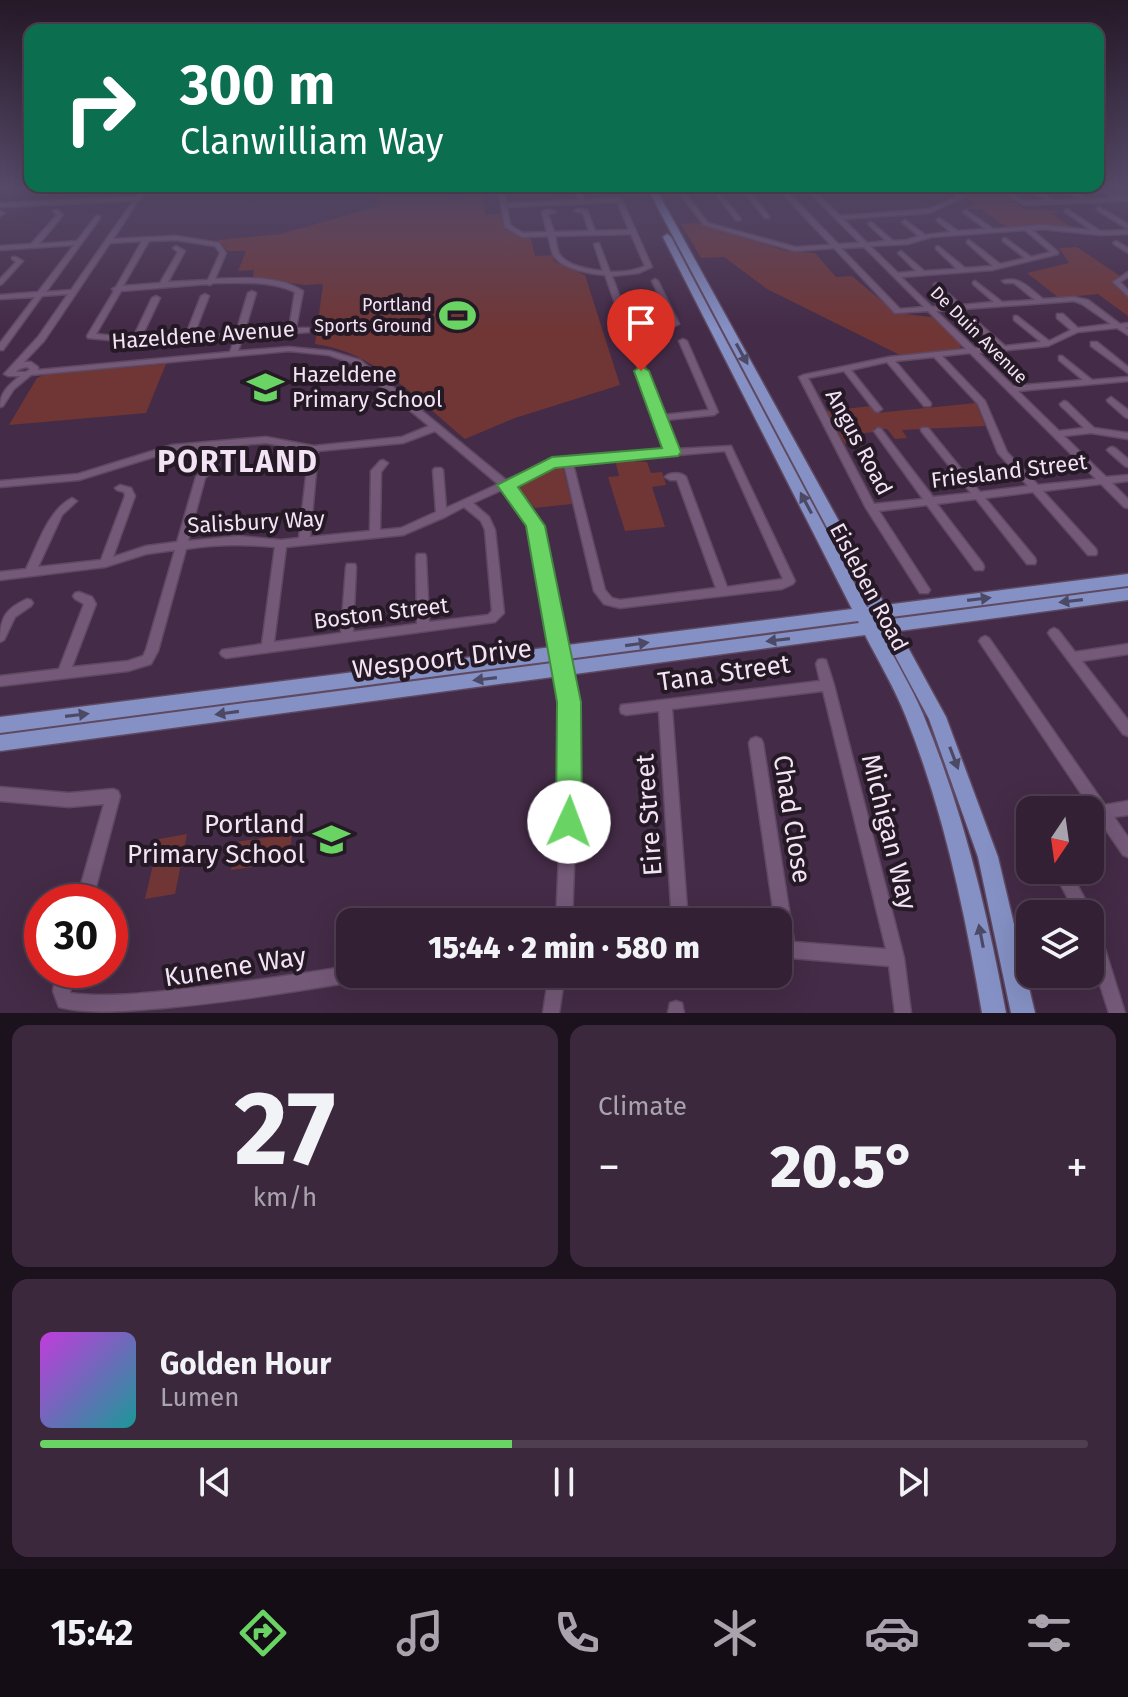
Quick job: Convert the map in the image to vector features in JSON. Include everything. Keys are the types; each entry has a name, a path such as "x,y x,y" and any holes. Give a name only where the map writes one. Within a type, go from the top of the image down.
{"main road":[{"name":"Eisleben Road","path":"659,234 877,619 937,717 980,830 1000,901 1023,1013"},
{"name":"Eisleben Road","path":"676,234 877,619 943,792 975,907 994,1013"},
{"name":"Wespoort Drive","path":"0,743 877,619 1128,580"},
{"name":"Wespoort Drive","path":"877,619 1128,594"},
{"name":"Wespoort Drive","path":"0,725 561,662"}],"street":[{"path":"33,246 43,234"},
{"path":"0,348 84,234"},
{"path":"11,387 8,372 41,339 113,234"},
{"path":"521,234 527,237 587,234"},
{"path":"552,236 562,261 585,272 606,272 649,267 635,234"},
{"path":"737,234 795,249 891,243 943,234"},
{"path":"823,234 895,310 931,311 1042,302 1085,302 1123,326 1128,333"},
{"name":"De Duin Avenue","path":"854,234 1128,505"},
{"path":"882,234 891,243"},
{"path":"896,275 999,267 1057,251 1034,234"},
{"path":"108,241 181,238 219,245 223,253 210,283"},
{"path":"147,239 90,334 136,340 306,330"},
{"path":"1005,240 1031,260"},
{"path":"969,242 999,267"},
{"path":"0,248 77,243"},
{"path":"1116,243 1128,251"},
{"path":"597,244 672,452"},
{"path":"162,286 182,251 176,248"},
{"path":"938,248 964,271"},
{"path":"901,253 923,274"},
{"path":"0,283 20,261 14,258"},
{"path":"1128,274 1116,282 1128,294"},
{"path":"115,289 257,279 296,287 298,294 292,331"},
{"path":"627,330 675,324 655,281"},
{"path":"1005,281 1016,281 1042,302"},
{"path":"975,283 1002,305"},
{"path":"936,285 960,308"},
{"path":"0,297 71,292"},
{"path":"234,353 252,293"},
{"path":"188,339 205,296"},
{"path":"136,340 156,298"},
{"path":"1060,316 1076,330"},
{"path":"1017,318 1048,344 1076,330 1123,326"},
{"path":"975,322 1004,349"},
{"path":"0,404 11,387 31,369 41,339"},
{"path":"659,418 714,412 683,341"},
{"name":"Angus Road","path":"924,590 871,508 803,380 807,374 847,370 889,359 1048,344"},
{"path":"1094,344 1128,371"},
{"name":"Hazeldene Avenue","path":"8,372 303,349 346,357 368,370 506,485 526,507 535,526 561,662 572,741 565,908"},
{"path":"0,354 10,353"},
{"path":"937,355 980,401 1000,450 1092,552"},
{"path":"1062,358 1090,382"},
{"path":"889,359 927,404"},
{"path":"847,370 878,409"},
{"path":"1011,389 1128,379"},
{"path":"1111,400 1128,415"},
{"path":"1064,404 1091,430"},
{"path":"0,494 3,484 79,477 179,447 266,440 314,449 403,440 436,427"},
{"path":"925,430 1031,561"},
{"path":"1056,434 1091,430 1128,436"},
{"path":"878,431 979,567"},
{"name":"Salisbury Way","path":"0,576 105,563 146,550 182,545 238,540 281,544 409,530 552,463 729,448 789,581 782,585 723,591"},
{"path":"304,542 314,449"},
{"path":"1112,450 1128,464"},
{"path":"568,461 600,591 608,601 620,604 723,591 681,477 670,477"},
{"path":"375,534 376,471 383,463"},
{"path":"0,681 141,663 152,651 201,477 213,465"},
{"path":"438,470 441,515"},
{"name":"Friesland Street","path":"871,508 1128,478"},
{"path":"105,563 130,496 128,490 120,488"},
{"path":"30,572 58,513 72,501"},
{"name":"Boston Street","path":"226,653 488,620 498,613 488,524 466,503"},
{"path":"267,647 281,544"},
{"path":"421,557 423,628"},
{"path":"347,637 351,567"},
{"path":"64,673 90,604 79,596"},
{"path":"0,637 11,614 27,603"},
{"path":"1054,633 1128,730"},
{"path":"985,641 1085,796"},
{"path":"1072,657 1128,649"},
{"name":"Michigan Way","path":"822,664 896,958 903,1013"},
{"name":"Tana Street","path":"626,709 828,685"},
{"name":"Eire Street","path":"665,705 679,908"},
{"name":"Chad Close","path":"756,743 778,908"},
{"path":"0,794 69,800 113,796 89,884"},
{"path":"1104,812 1128,808"},
{"path":"1104,822 1128,850"},
{"path":"792,950 896,958"},
{"path":"1104,972 1117,1013"},
{"name":"Kunene Way","path":"62,988 65,1001 73,1007 166,1010 336,977"},
{"path":"551,1013 555,988"}],"shaded area":[{"name":"Portland Sports Ground","path":"277,234 517,234 531,239 535,256 553,255 554,261 585,275 620,385 515,418 465,439 377,368 358,357 315,344 323,284 305,285 253,278 254,270 238,271 246,251 228,251 218,240"},
{"path":"687,234 734,234 786,251 815,253 836,277 852,276 896,313 932,317 961,345 960,350 900,355 767,289 724,257 701,258"},
{"path":"1077,247 1120,276 1112,283 1128,297 1128,316 1098,294 1059,298 1027,273 1069,263 1059,248"},
{"path":"166,364 146,413 9,425 37,378 46,374"},
{"path":"976,403 985,426 902,430 907,438 895,439 887,429 874,428 874,432 857,434 862,442 845,444 826,411 871,406 876,413"},
{"path":"615,460 647,462 651,473 662,472 666,485 652,487 665,527 625,531 608,477 619,476"},
{"path":"554,466 563,468 572,504 535,508 519,490 520,483"},
{"path":"187,834 175,894 145,899 159,839"},
{"path":"292,834 289,862 231,870 235,842"}],"place":[{"name":"Portland Sports Ground","path":"458,315"},
{"name":"Hazeldene Primary School","path":"266,387"},
{"name":"Portland Primary School","path":"331,839"}],"district":[{"name":"PORTLAND","path":"238,462"}],"route":[{"path":"569,822 572,741 569,702 535,526 526,507 506,485 552,463 672,452 641,371"}]}
